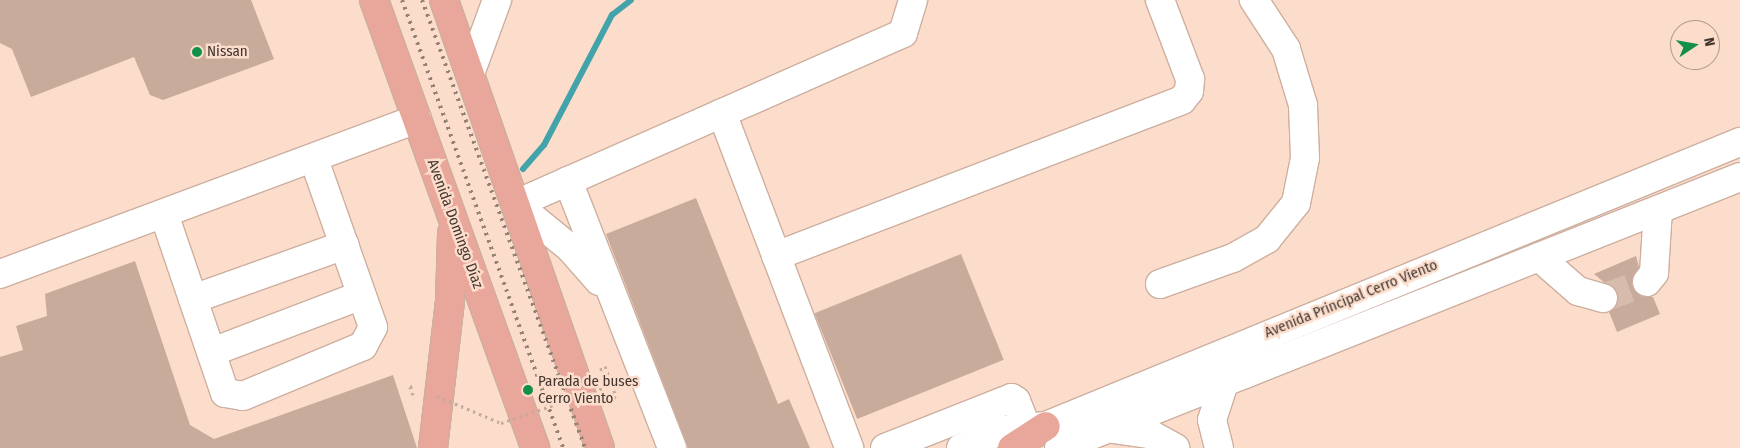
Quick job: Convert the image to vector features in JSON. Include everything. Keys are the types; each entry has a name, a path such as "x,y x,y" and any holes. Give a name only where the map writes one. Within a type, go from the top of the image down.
{"main road":[{"name":"Avenida Domingo Díaz","path":"374,0 535,448"},
{"path":"444,0 471,71 600,448"},
{"path":"433,448 450,302 452,216"}],"street":[{"path":"471,71 497,0"},
{"path":"614,302 570,248 516,204 903,33 913,0"},
{"path":"776,256 1182,100 1189,91 1190,79 1160,0"},
{"path":"1160,284 1233,258 1267,239 1296,203 1305,158 1303,105 1286,50 1254,0"},
{"path":"722,113 849,448"},
{"path":"0,274 417,119"},
{"name":"Avenida Principal Cerro Viento","path":"1036,437 1740,142"},
{"path":"164,214 225,393 243,396 363,346 373,327 314,158"},
{"name":"Avenida Principal Cerro Viento","path":"961,448 1002,430 1036,437 1112,429 1224,382 1740,177"},
{"path":"568,181 672,448"},
{"path":"1646,282 1654,273 1658,210"},
{"path":"193,299 345,245"},
{"path":"1539,257 1578,291 1604,298"},
{"path":"212,352 362,295"},
{"path":"1219,448 1212,420 1224,382"},
{"path":"885,448 1010,398 1016,401 1036,437"},
{"path":"1112,429 1150,434 1175,448"}],"path":[{"path":"438,396 501,423 606,387 599,368 606,366 613,389"}],"building":[{"name":"Nissan","path":"0,0 251,0 274,59 163,100 150,95 134,57 31,97 12,49 0,43"},
{"path":"696,198 778,404 789,399 810,448 688,448 606,234"},
{"path":"961,254 1004,360 857,419 815,313"},
{"path":"1636,256 1639,267 1633,288 1644,297 1653,297 1660,314 1617,332 1609,312 1618,303 1618,294 1594,274"},
{"path":"135,261 190,425 214,439 393,375 417,448 0,448 0,357 23,350 16,326 47,316 45,294"}],"waterway":[{"path":"523,169 544,145 612,15 631,0"}],"tunnel":[{"path":"1603,298 1647,282"}],"railway":[{"path":"402,0 563,448"},
{"path":"422,0 585,448"}],"place":[{"name":"Nissan","path":"197,52"},
{"name":"Parada de buses Cerro Viento","path":"528,390"}]}
